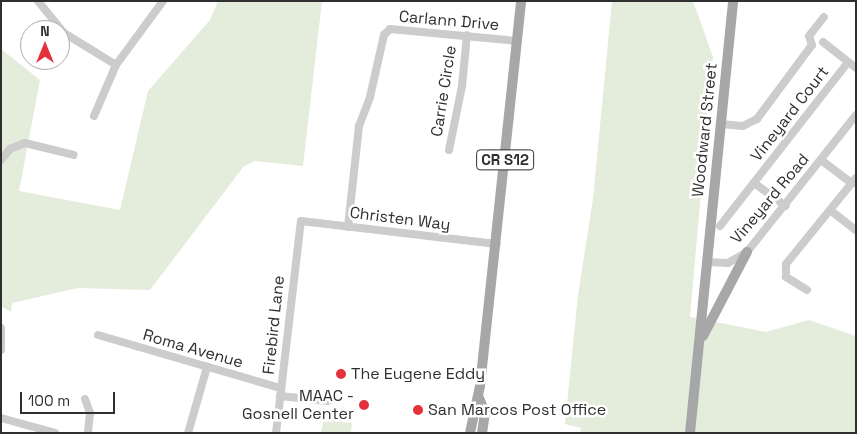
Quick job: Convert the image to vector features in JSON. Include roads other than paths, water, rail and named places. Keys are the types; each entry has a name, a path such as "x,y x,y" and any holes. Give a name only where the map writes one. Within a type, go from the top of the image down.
{"main road":[{"name":"CR S12","path":"470,433 472,411 479,398 521,1"},
{"name":"Woodward Street","path":"707,262 733,1"},
{"path":"699,344 747,252"},
{"path":"690,433 707,262"},
{"name":"CR S12","path":"479,398 485,412 482,433"}],"street":[{"path":"38,1 64,33 116,65"},
{"path":"94,116 116,65 163,1"},
{"path":"721,124 743,126 757,119 812,44 809,36 824,17"},
{"name":"Carlann Drive","path":"348,227 359,126 370,97 383,38 390,29 517,40"},
{"name":"Carrie Circle","path":"449,150 462,86 467,35"},
{"path":"823,42 856,68"},
{"name":"Vineyard Court","path":"720,226 848,62"},
{"name":"Vineyard Road","path":"707,262 728,263 747,252 786,206 856,115"},
{"path":"1,160 10,149 25,143 74,155"},
{"path":"807,290 786,277 784,270 854,180 821,160"},
{"name":"Vineyard Court","path":"754,182 786,206"},
{"path":"830,210 856,230"},
{"name":"Christen Way","path":"301,220 496,244"},
{"name":"Firebird Lane","path":"276,433 301,220"},
{"path":"1,328 1,350"},
{"name":"Roma Avenue","path":"98,335 207,367 280,392 328,401"},
{"path":"188,433 207,367"},
{"path":"85,399 90,413 88,433"},
{"path":"1,418 55,433"}],"place":[{"name":"The Eugene Eddy","path":"341,374"},
{"name":"MAAC - Gosnell Center","path":"364,405"},
{"name":"San Marcos Post Office","path":"418,410"}]}
